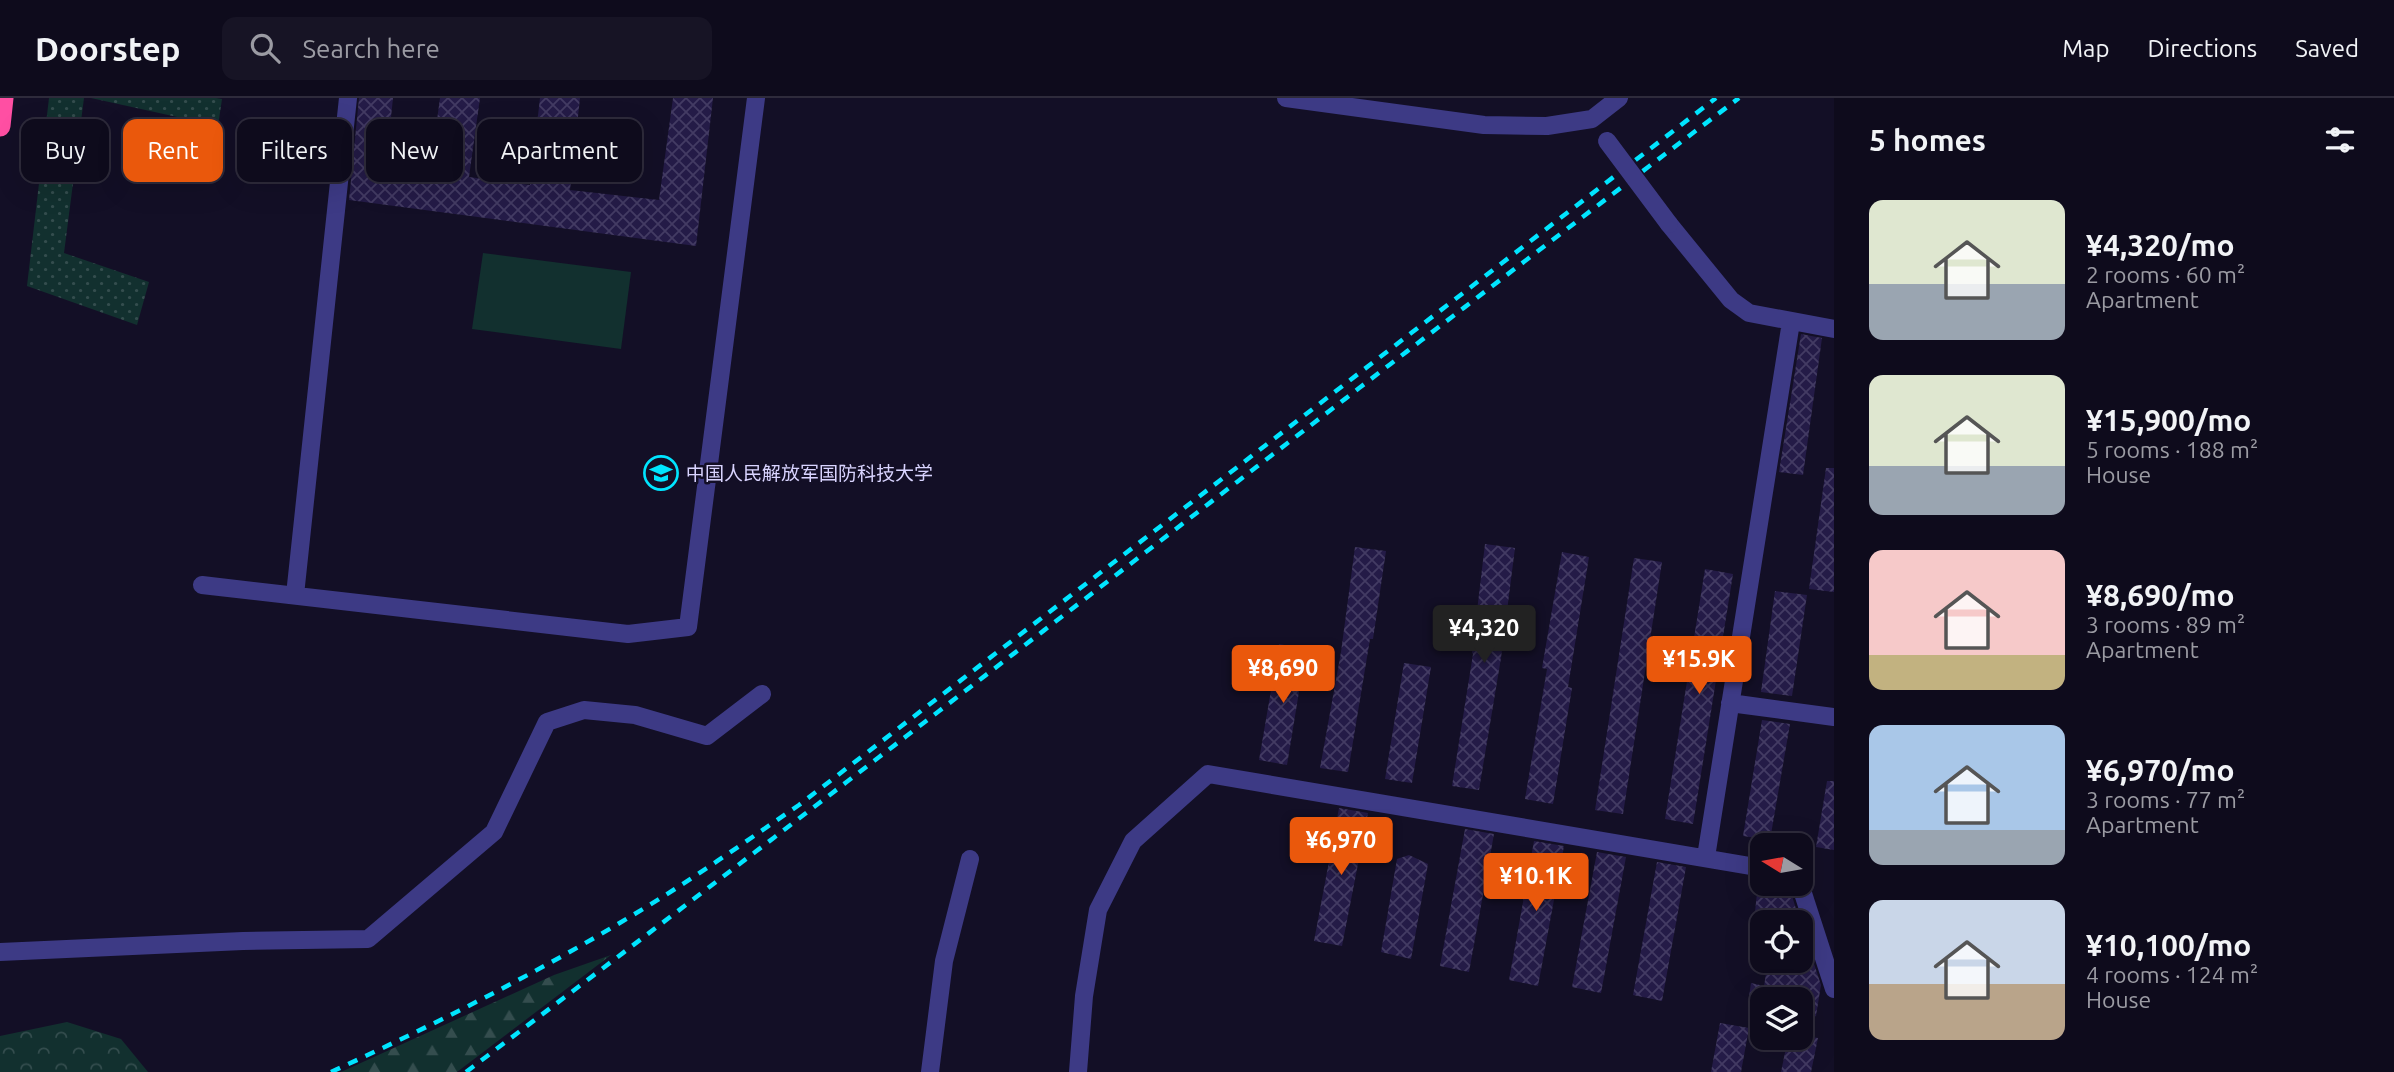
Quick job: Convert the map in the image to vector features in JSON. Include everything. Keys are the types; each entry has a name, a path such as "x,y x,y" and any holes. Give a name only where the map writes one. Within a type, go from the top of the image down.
{"highway":[{"path":"0,126 3,98"}],"street":[{"path":"295,595 348,98"},
{"path":"202,585 628,634 688,627 756,98"},
{"path":"1286,98 1484,125 1547,125 1592,119 1619,98"},
{"path":"1592,119 1669,224 1731,300 1749,313 1834,329"},
{"path":"1706,857 1791,323"},
{"path":"0,952 243,941 368,939 494,832 547,722 584,710 635,715 707,736 762,694"},
{"path":"1730,703 1834,717"},
{"path":"1078,1072 1084,996 1098,911 1133,841 1208,774 1750,866"},
{"path":"930,1072 944,961 971,859"},
{"path":"1804,896 1834,989"}],"green space":[{"path":"49,98 84,98 81,119 47,119"},
{"path":"91,98 222,99 219,119 186,119"},
{"path":"39,182 73,182 64,253 149,282 137,325 27,286"},
{"path":"483,253 631,272 621,349 472,329"},
{"path":"611,955 457,1072 341,1072 554,975"},
{"path":"67,1022 121,1039 148,1072 0,1072 0,1036"}],"building":[{"path":"359,98 393,98 391,119 366,119 366,182 463,182 463,119 437,119 440,98 480,98 469,177 477,178 477,182 530,185 530,182 571,182 570,190 659,200 673,98 713,98 696,246 349,200"},
{"path":"540,98 580,98 578,119 538,119"},
{"path":"1801,334 1822,338 1803,475 1779,472"},
{"path":"1826,468 1834,468 1834,592 1809,589"},
{"path":"1485,544 1515,548 1501,658 1479,790 1452,786 1473,654"},
{"path":"1355,547 1386,551 1373,639 1370,639 1348,772 1320,768 1341,652"},
{"path":"1562,552 1589,557 1553,804 1525,799 1547,669 1542,668"},
{"path":"1634,558 1662,562 1623,814 1595,810"},
{"path":"1705,569 1733,574 1693,824 1665,819"},
{"path":"1775,591 1807,595 1792,696 1761,692"},
{"path":"1279,644 1306,649 1287,765 1259,760"},
{"path":"1404,663 1431,667 1412,783 1385,779"},
{"path":"1762,720 1790,724 1771,833 1750,833 1750,837 1743,836"},
{"path":"1827,781 1834,781 1834,850 1816,847"},
{"path":"1339,808 1368,813 1342,946 1314,941"},
{"path":"1465,829 1494,834 1469,972 1440,966"},
{"path":"1534,841 1564,846 1538,986 1509,980"},
{"path":"1597,852 1626,857 1601,993 1572,987"},
{"path":"1409,855 1428,864 1411,959 1381,952 1397,859"},
{"path":"1657,862 1686,867 1662,1001 1633,995"},
{"path":"1757,896 1792,896 1796,910 1755,910"},
{"path":"1813,961 1821,985 1816,1016 1813,1017 1813,987 1750,987 1751,983 1764,986 1766,973 1813,973"},
{"path":"1720,1023 1749,1028 1741,1072 1711,1072"},
{"path":"1813,1037 1818,1038 1811,1072 1781,1072 1786,1050 1813,1050"}],"railway":[{"path":"331,1072 463,1009 591,940 675,889 799,805 1716,98"},
{"path":"466,1072 1739,98"}],"place":[{"name":"中国人民解放军国防科技大学","path":"661,473"}]}
